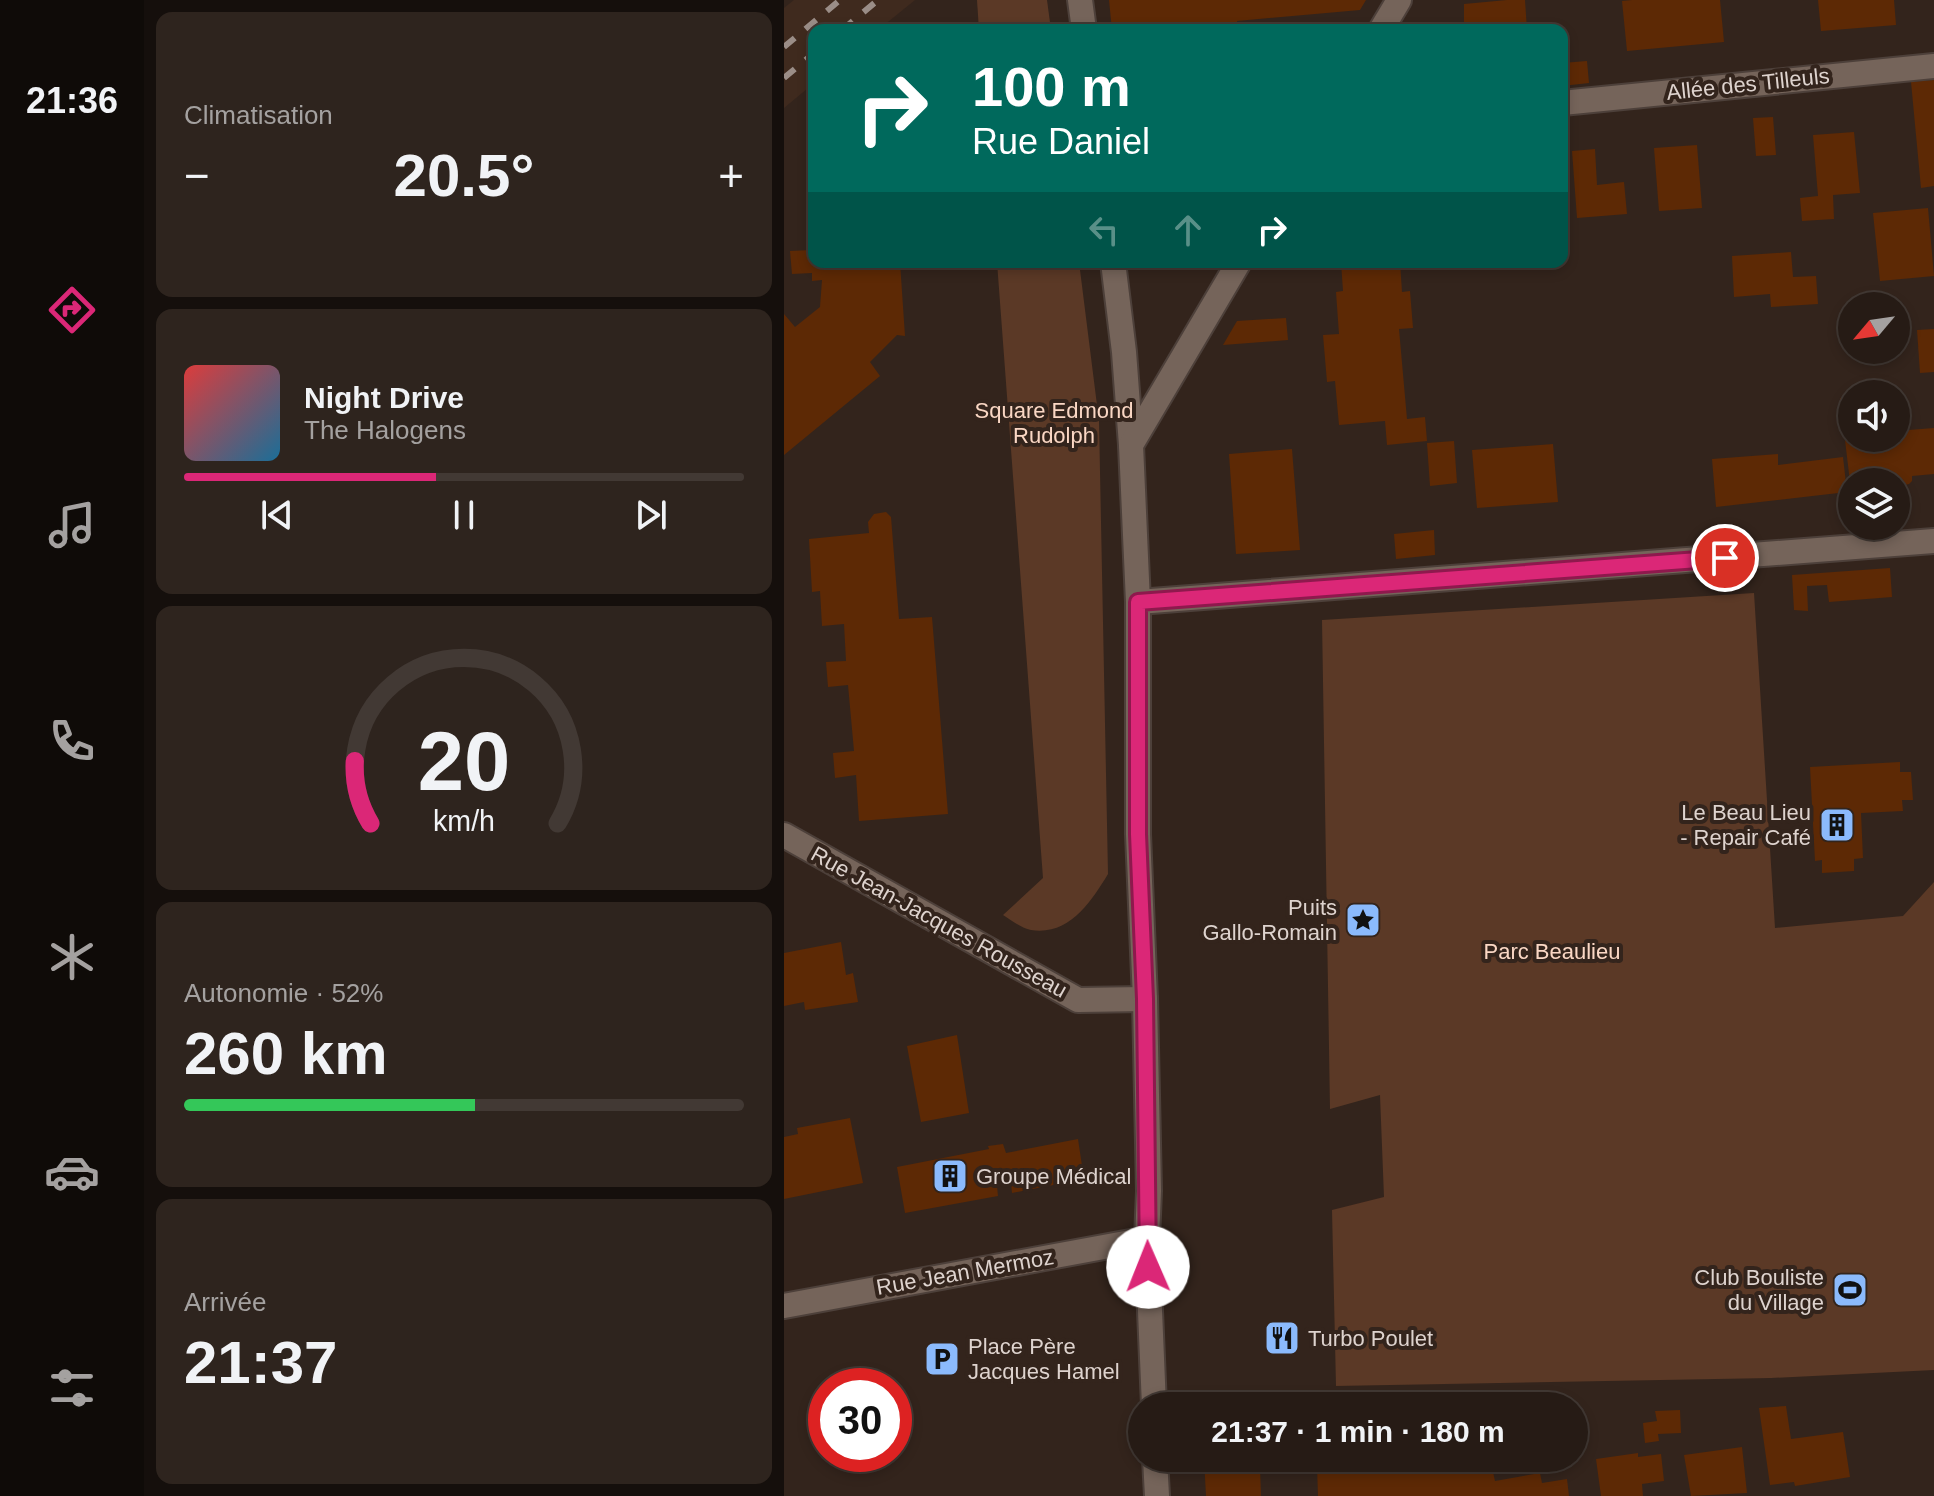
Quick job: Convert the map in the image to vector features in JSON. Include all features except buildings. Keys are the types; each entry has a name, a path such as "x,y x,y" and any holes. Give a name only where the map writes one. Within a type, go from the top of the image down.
{"street":[{"path":"1080,0 1083,24"},
{"path":"1385,24 1399,0"},
{"name":"Allée des Tilleuls","path":"1568,102 1934,66"},
{"path":"1114,268 1131,445 1138,602 1138,834 1145,999 1147,1239 1153,1392"},
{"path":"1131,445 1235,268"},
{"path":"1138,602 1934,541"},
{"name":"Rue Jean-Jacques Rousseau","path":"784,835 1078,1000 1145,999"},
{"name":"Rue Jean Mermoz","path":"784,1306 1147,1239"},
{"path":"1156,1472 1157,1496"}],"shaded area":[{"path":"794,0 915,0 885,24 808,24 808,88 784,108 784,8"}],"green space":[{"path":"977,0 1047,0 1050,24 979,24"},
{"name":"Square Edmond Rudolph","path":"997,268 1080,268 1099,421 1108,874 1086,906 1057,928 1031,930 1003,915 1043,878"},
{"name":"Parc Beaulieu","path":"1754,593 1775,928 1903,916 1934,882 1934,1370 1771,1378 1336,1386 1332,1210 1384,1197 1380,1095 1330,1109 1322,620"}],"railway":[{"path":"811,24 840,0"},
{"path":"849,24 878,0"},
{"path":"784,47 808,27"},
{"path":"784,78 808,58"}],"place":[{"name":"Le Beau Lieu - Repair Café","path":"1837,825"},
{"name":"Puits Gallo-Romain","path":"1363,920"},
{"name":"Groupe Médical","path":"950,1176"},
{"name":"Club Bouliste du Village","path":"1850,1290"},
{"name":"Turbo Poulet","path":"1282,1338"},
{"name":"Place Père Jacques Hamel","path":"942,1359"}],"route":[{"path":"1148,1267 1145,999 1138,834 1138,602 1725,558"}]}
